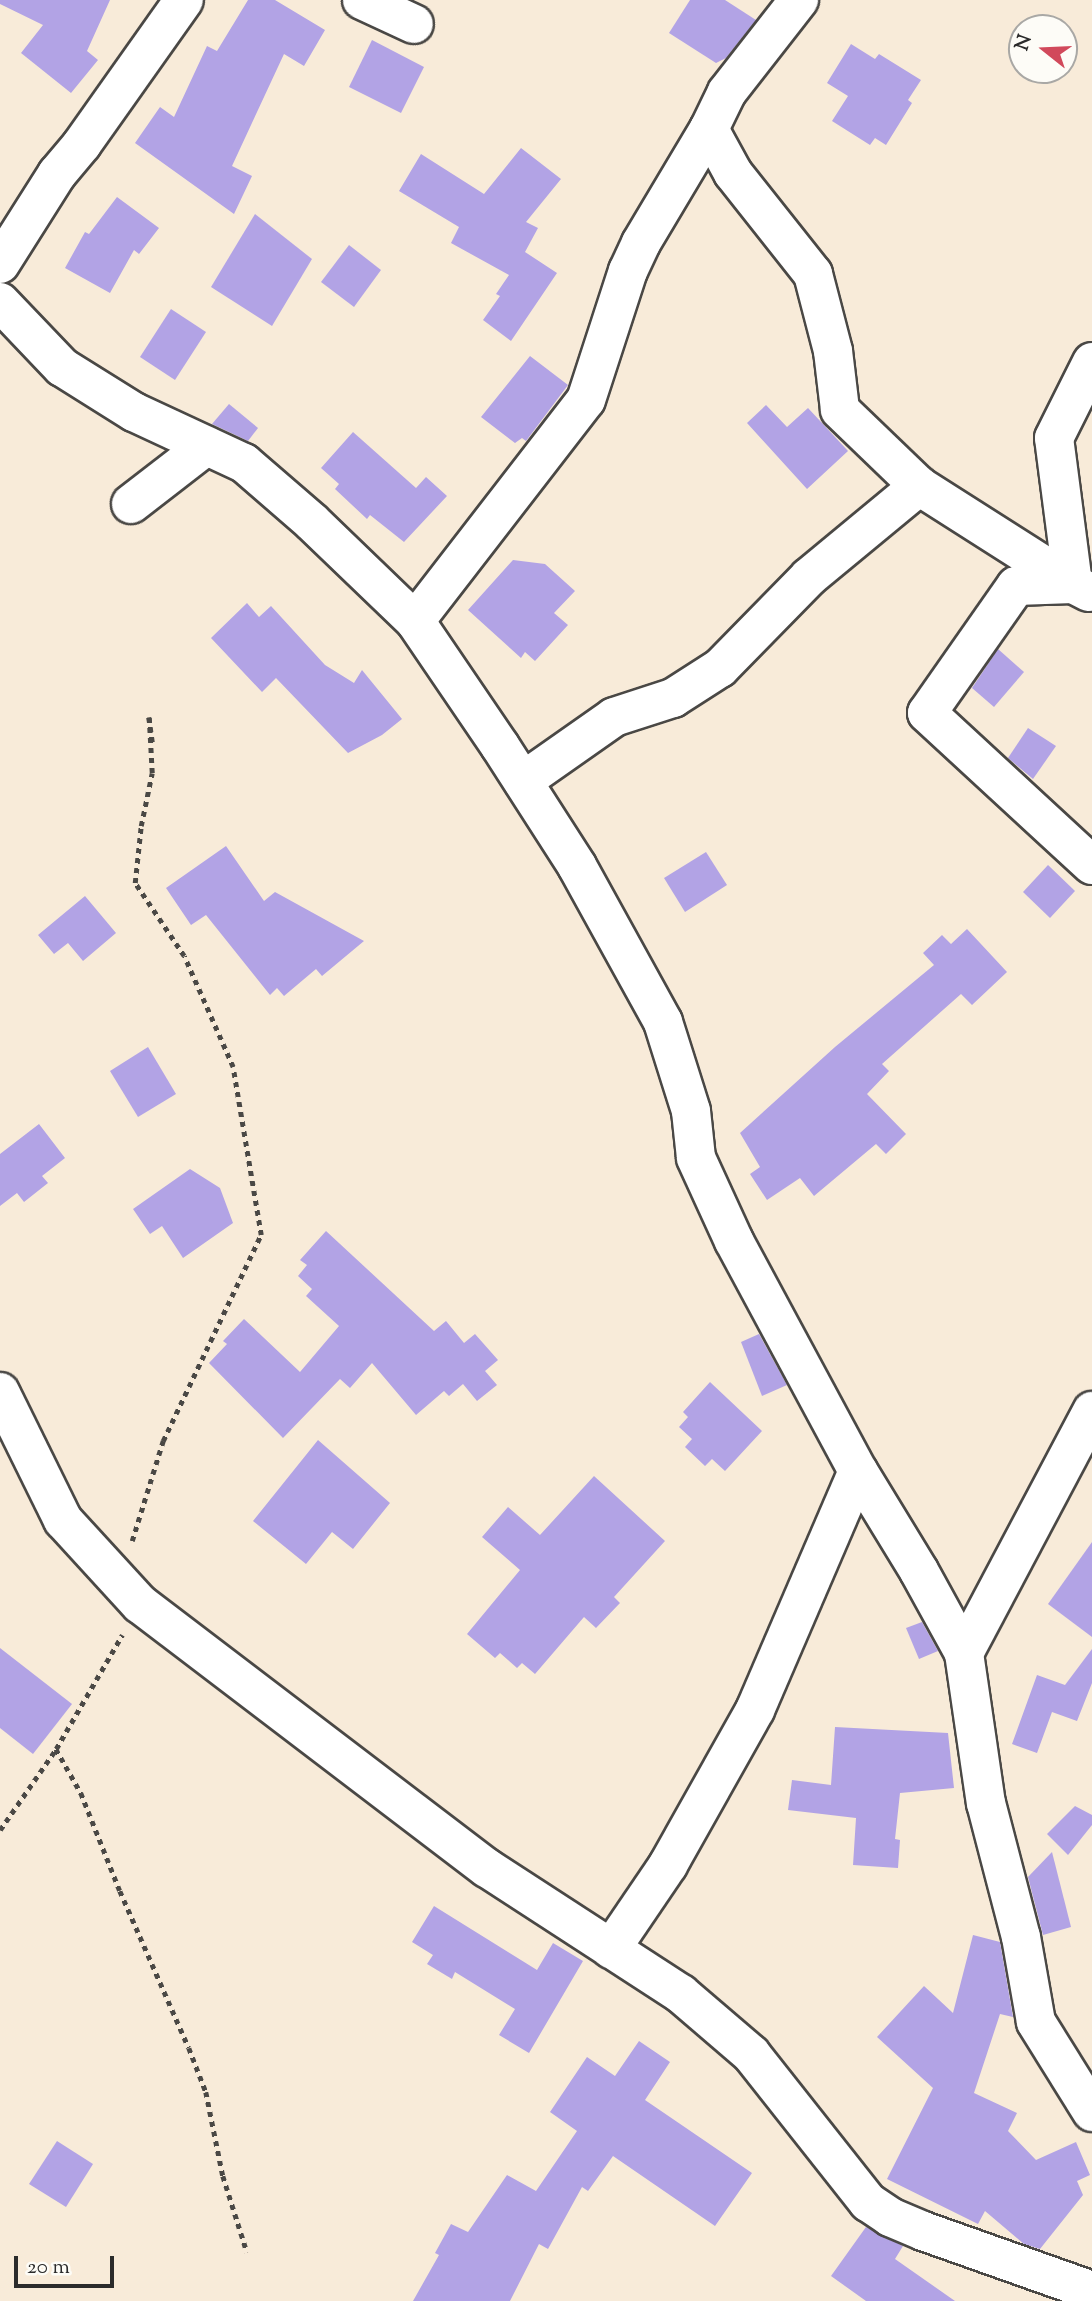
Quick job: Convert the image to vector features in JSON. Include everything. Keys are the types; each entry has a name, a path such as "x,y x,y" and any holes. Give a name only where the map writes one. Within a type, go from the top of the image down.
{"street":[{"path":"0,264 57,174 82,144 184,0"},
{"path":"362,0 414,24"},
{"path":"415,621 586,400 628,271 709,129 727,92 795,1"},
{"path":"709,129 733,173 813,274 833,351 840,410 919,486 1083,589"},
{"path":"0,302 62,367 134,412 244,463 415,621 577,866 663,1022 691,1111 696,1158 753,1278 858,1471 919,1571 964,1653 986,1803 1021,1937 1036,2022 1092,2112"},
{"path":"1083,589 1054,438 1092,362"},
{"path":"131,504 206,446"},
{"path":"523,781 614,718 673,698 720,668 809,577 919,486"},
{"path":"1083,589 1016,586 927,713 1092,865"},
{"path":"0,1392 63,1520 129,1593 487,1868 681,1994 751,2054 868,2202 890,2217 923,2231 1092,2291"},
{"path":"964,1653 1092,1411"},
{"path":"611,1949 668,1865 755,1710 858,1471"}],"path":[{"path":"0,1830 56,1749 129,1593 163,1441 261,1235 233,1067 184,956 135,883 141,826 152,773 149,717 153,746"},
{"path":"56,1749 80,1793 206,2092 223,2176 247,2252"}],"building":[{"path":"0,0 110,0 87,51 98,60 71,93 21,53 43,25 0,4"},
{"path":"248,0 275,0 325,30 304,66 284,54 232,166 252,176 234,214 135,143 160,107 174,117 207,46 217,51"},
{"path":"690,0 725,0 756,20 726,58 716,63 669,33"},
{"path":"372,40 424,67 401,113 349,87"},
{"path":"851,44 875,59 879,54 921,80 908,100 912,103 886,145 875,138 870,145 832,121 848,96 827,83"},
{"path":"521,148 561,179 526,222 538,228 525,252 557,273 511,341 483,320 500,296 496,294 509,275 451,243 459,227 399,191 421,154 484,194"},
{"path":"117,197 159,228 139,254 134,250 110,293 65,268 85,232 89,234"},
{"path":"255,214 312,259 272,326 211,287"},
{"path":"349,245 381,270 354,307 321,282"},
{"path":"171,309 206,332 175,380 140,357"},
{"path":"530,356 568,385 526,441 522,438 515,443 481,417"},
{"path":"229,404 258,428 248,441 212,424"},
{"path":"766,405 787,427 808,408 848,451 807,489 747,423"},
{"path":"353,432 416,488 426,477 447,496 404,542 370,515 367,519 335,489 339,484 321,468"},
{"path":"513,560 545,564 575,591 554,613 568,625 535,661 525,652 521,658 468,610"},
{"path":"247,603 259,617 271,606 325,665 354,683 362,670 402,719 382,735 348,753 276,678 262,692 211,638"},
{"path":"998,649 1024,672 994,707 972,688"},
{"path":"1028,728 1056,746 1033,779 1008,758"},
{"path":"226,846 264,901 275,892 364,941 322,976 316,969 284,996 277,988 270,995 206,915 191,925 166,888"},
{"path":"706,852 727,885 685,912 664,878"},
{"path":"1048,865 1075,891 1050,918 1023,892"},
{"path":"85,896 116,933 83,961 68,943 54,954 38,935"},
{"path":"967,929 1007,972 972,1005 961,994 882,1064 889,1071 867,1094 906,1134 886,1154 876,1144 814,1196 800,1178 767,1200 750,1174 760,1167 740,1133 835,1047 934,965 923,953 942,935 951,944"},
{"path":"148,1047 176,1094 138,1117 110,1071"},
{"path":"39,1124 65,1158 42,1176 48,1183 24,1202 17,1193 0,1206 0,1154"},
{"path":"190,1169 220,1188 233,1223 183,1258 162,1226 150,1234 133,1209"},
{"path":"326,1231 434,1331 446,1321 464,1343 475,1334 498,1360 485,1371 497,1385 477,1401 463,1384 449,1396 444,1391 416,1415 372,1363 350,1388 340,1379 283,1438 209,1363 227,1344 223,1341 244,1319 300,1372 339,1326 306,1296 312,1289 298,1276 307,1265 300,1260"},
{"path":"759,1334 787,1385 762,1396 741,1342"},
{"path":"710,1382 762,1431 725,1471 712,1459 705,1466 685,1447 692,1439 679,1427 688,1417 683,1412"},
{"path":"318,1440 390,1503 353,1549 332,1532 306,1564 253,1521"},
{"path":"594,1476 665,1541 614,1597 620,1603 596,1628 584,1617 535,1674 522,1663 517,1668 500,1653 495,1658 467,1634 520,1570 482,1537 508,1507 540,1535"},
{"path":"1092,1542 1092,1637 1048,1604"},
{"path":"922,1622 938,1651 919,1659 906,1628"},
{"path":"0,1648 72,1704 33,1754 0,1728"},
{"path":"1092,1649 1092,1683 1077,1721 1052,1712 1037,1753 1012,1744 1037,1675 1065,1685"},
{"path":"835,1727 948,1733 954,1788 900,1793 895,1839 900,1840 898,1868 853,1865 856,1818 788,1810 792,1780 831,1785"},
{"path":"1075,1806 1092,1815 1092,1825 1068,1855 1047,1834"},
{"path":"1052,1852 1071,1927 1043,1935 1028,1877"},
{"path":"434,1906 537,1970 553,1943 583,1961 529,2053 499,2035 515,2009 455,1972 452,1979 427,1964 433,1955 412,1942"},
{"path":"973,1935 1000,1942 1013,2017 1000,2014 974,2093 1017,2113 1008,2131 1036,2160 1076,2142 1090,2175 1077,2181 1083,2195 1040,2249 1024,2244 985,2211 978,2224 887,2179 933,2088 877,2037 924,1986 953,2013"},
{"path":"639,2041 670,2062 645,2100 752,2173 715,2226 613,2156 588,2191 582,2187 548,2249 539,2244 510,2301 413,2301 439,2255 435,2253 451,2224 468,2232 507,2175 536,2191 577,2131 550,2112 587,2057 615,2076"},
{"path":"57,2141 93,2164 66,2207 29,2184"},
{"path":"866,2227 903,2246 895,2259 955,2301 866,2301 831,2276"}]}
